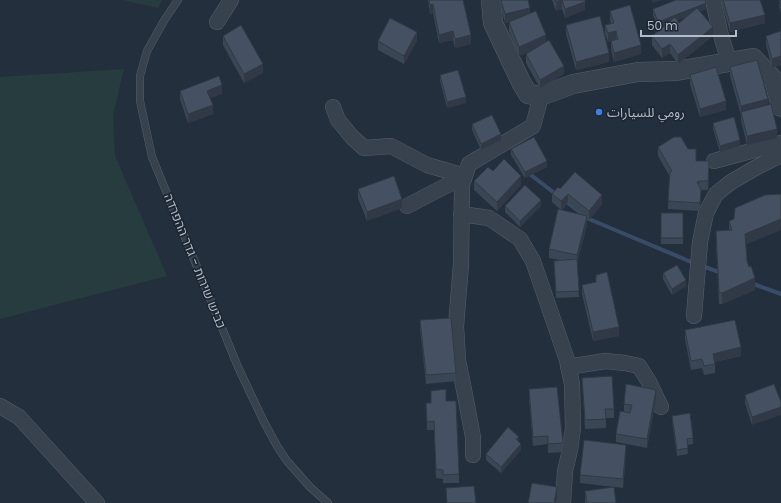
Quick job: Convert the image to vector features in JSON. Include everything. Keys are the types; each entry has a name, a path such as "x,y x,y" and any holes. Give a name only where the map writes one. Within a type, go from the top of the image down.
{"street":[{"path":"218,22 230,0"},
{"path":"491,0 494,23 528,94 541,96 573,84 638,72 676,71 753,58 774,80 781,107"},
{"path":"713,0 720,32 729,62"},
{"path":"474,455 473,437 458,360 456,326 461,264 462,185 468,164 533,126 541,96"},
{"path":"333,108 338,120 352,137 364,148 391,146 427,165 465,176"},
{"path":"714,161 781,143"},
{"path":"694,316 700,242 706,212 716,194 732,182 757,167 781,155"},
{"path":"407,206 465,176"},
{"path":"461,214 489,218 520,239 533,261 568,367 572,384 573,428 565,471 563,503"},
{"path":"568,367 605,361 639,366 662,407"},
{"path":"0,406 19,417 97,503"}],"lane":[{"name":"כביש שירות - גדר ההפרדה","path":"178,0 164,19 147,51 140,76 140,101 152,157 238,366 264,422 287,461 310,487 328,503"}],"green space":[{"path":"123,0 162,0 158,8"},
{"path":"124,69 113,115 115,156 167,276 0,319 0,77"}],"building":[{"path":"429,0 463,0 471,35 455,39 453,31 439,35 433,4 430,5"},
{"path":"501,0 528,0 530,8 505,14"},
{"path":"562,0 585,0 585,2 565,9"},
{"path":"676,0 705,0 706,3 658,22 653,9"},
{"path":"723,0 760,0 765,15 730,23"},
{"path":"630,5 641,45 614,53 611,41 618,39 616,31 608,33 605,25 614,23 610,11"},
{"path":"697,8 713,27 678,55 670,44 662,49 652,36 675,17 679,23"},
{"path":"536,11 546,35 519,47 509,22"},
{"path":"600,16 609,53 576,62 566,25"},
{"path":"390,18 417,32 404,56 378,41"},
{"path":"241,25 263,64 244,74 223,36"},
{"path":"781,31 781,56 772,59 766,36"},
{"path":"549,40 564,66 540,80 526,54"},
{"path":"757,60 768,99 741,106 730,67"},
{"path":"716,67 726,101 700,109 690,75"},
{"path":"458,70 466,97 447,102 440,75"},
{"path":"219,76 222,85 207,91 213,105 188,114 180,91"},
{"path":"771,104 777,129 747,136 741,112"},
{"path":"492,115 501,134 481,144 472,124"},
{"path":"734,117 740,140 720,146 713,123"},
{"path":"534,137 547,161 525,172 511,149"},
{"path":"674,137 681,137 688,149 696,149 696,161 709,161 708,181 697,182 701,190 700,203 668,201 670,172 672,171 658,147"},
{"path":"504,159 521,176 497,202 474,181 488,167 493,171"},
{"path":"575,172 602,195 589,211 568,194 561,201 552,194 558,187 560,189"},
{"path":"394,176 402,199 367,212 358,189"},
{"path":"525,185 541,200 520,221 505,206"},
{"path":"781,194 781,219 745,234 747,261 749,267 751,266 755,278 722,293 719,292 716,231 732,230 729,221 734,219 735,208 765,195"},
{"path":"558,209 587,216 577,255 549,249"},
{"path":"661,213 683,213 683,238 661,238"},
{"path":"577,259 579,291 556,292 554,261"},
{"path":"677,265 686,280 672,289 663,273"},
{"path":"607,272 619,327 593,332 582,285 596,282 596,275"},
{"path":"451,318 456,373 426,375 420,320"},
{"path":"735,320 741,347 713,354 715,364 704,366 702,359 691,361 685,330"},
{"path":"612,376 614,409 605,409 606,419 585,420 582,378"},
{"path":"626,384 656,390 647,439 616,434 620,411 630,413 632,405 624,404"},
{"path":"774,384 781,402 781,407 752,417 745,395"},
{"path":"557,387 563,443 548,444 548,436 533,437 529,389"},
{"path":"446,389 446,401 456,401 459,474 443,475 443,470 436,469 434,421 427,422 426,403 431,403 431,391"},
{"path":"690,413 693,438 687,439 688,448 677,450 672,416"},
{"path":"508,427 519,437 516,439 521,444 501,467 486,454"},
{"path":"584,440 626,445 623,479 580,475"},
{"path":"532,483 557,487 554,503 528,503"},
{"path":"474,486 476,503 447,503 446,488"},
{"path":"614,487 616,503 587,503 585,491"}],"waterway":[{"path":"527,172 557,195"},
{"path":"564,200 581,213"},
{"path":"586,217 696,264"},
{"path":"702,266 722,273"},
{"path":"751,283 781,294"}],"place":[{"name":"رومي للسيارات","path":"599,112"}]}
